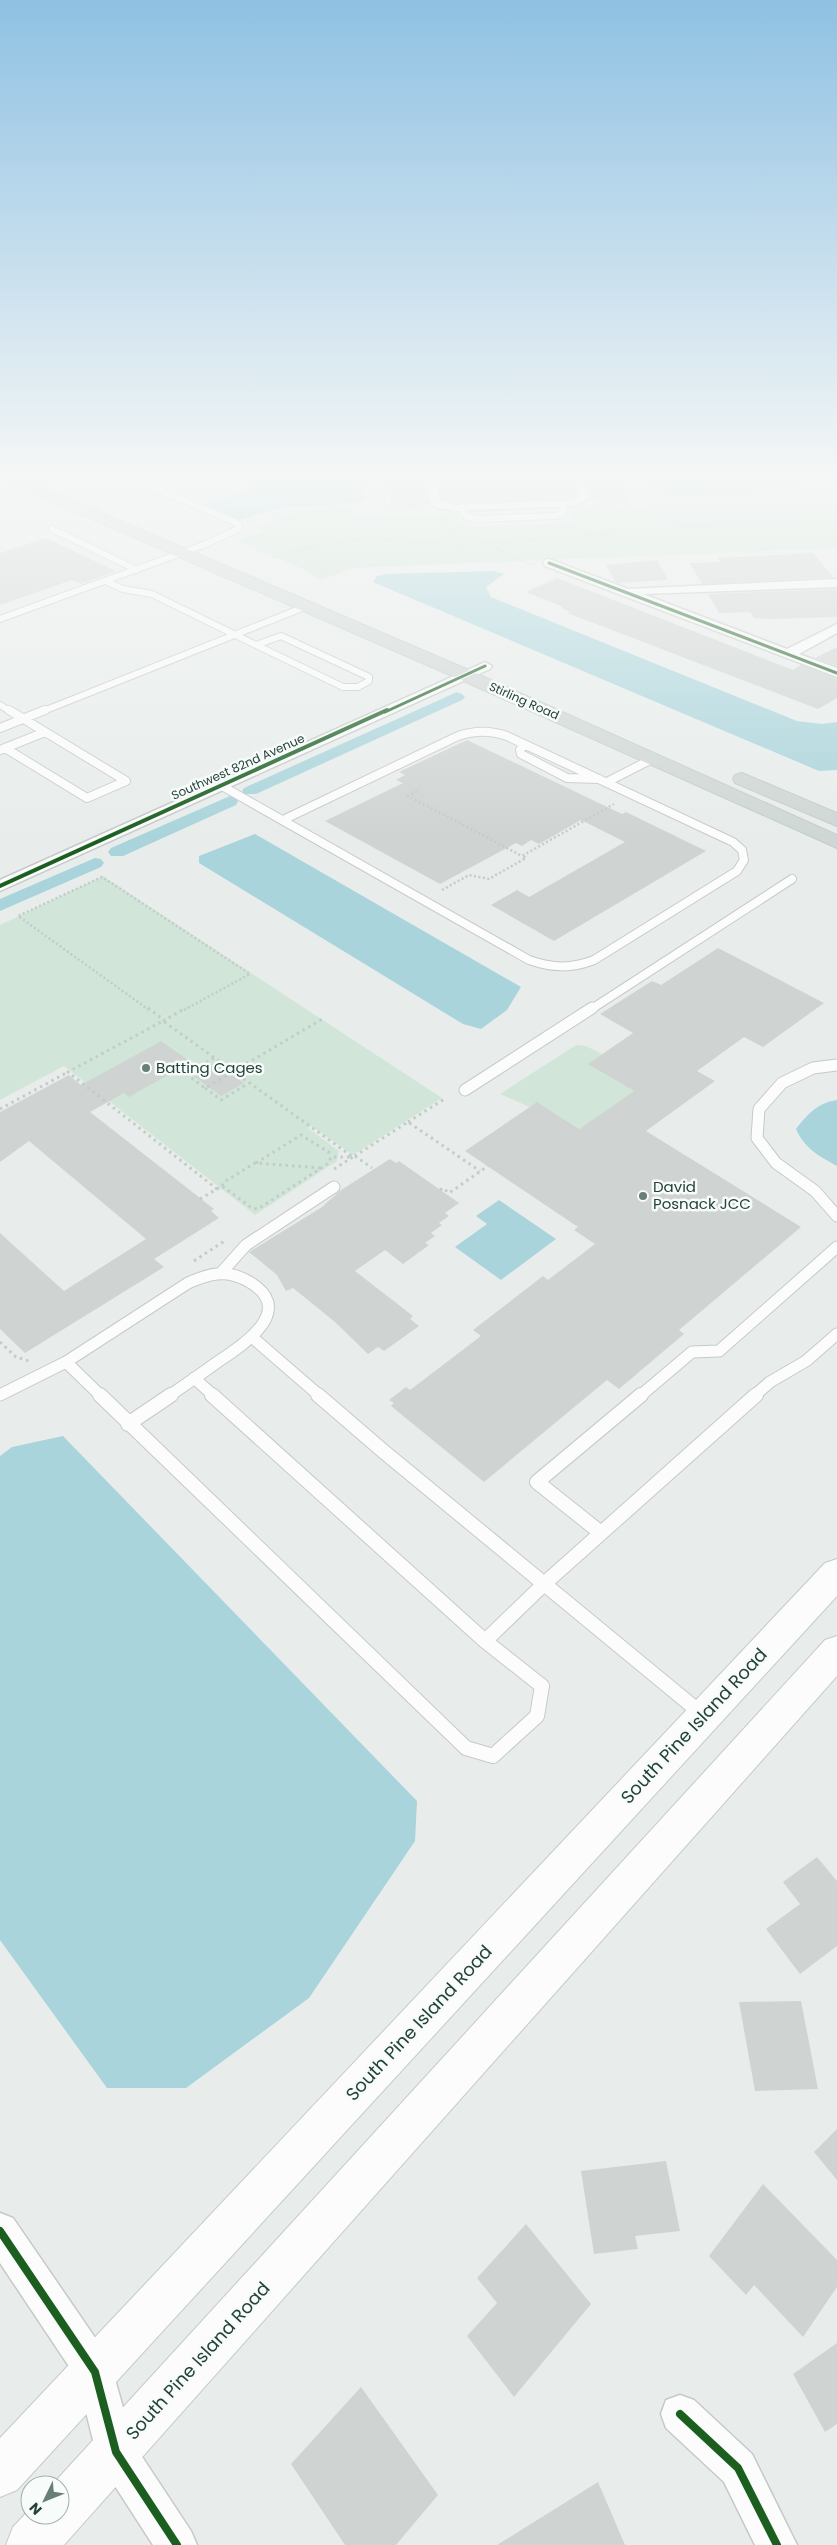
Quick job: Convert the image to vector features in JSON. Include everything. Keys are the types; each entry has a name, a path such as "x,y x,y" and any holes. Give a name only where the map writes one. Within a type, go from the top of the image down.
{"main road":[{"name":"Stirling Road","path":"292,600 466,667 652,759 837,842"},
{"name":"Stirling Road","path":"466,667 485,666 638,733"},
{"path":"728,773 834,815"},
{"path":"807,828 834,815"},
{"name":"South Pine Island Road","path":"0,2473 837,1573"},
{"name":"South Pine Island Road","path":"70,2502 837,1651"},
{"name":"South Pine Island Road","path":"31,2545 49,2525"}],"street":[{"path":"644,600 837,673"},
{"path":"788,654 837,628"},
{"name":"Southwest 82nd Avenue","path":"0,886 222,786 466,667"},
{"path":"0,2231 95,2372 116,2452 177,2545"},
{"path":"680,2414 738,2468 777,2545"}],"lane":[{"path":"0,619 54,600"},
{"path":"164,600 234,635 343,687 358,687 369,681 369,677 281,636 256,645"},
{"path":"0,728 307,606"},
{"path":"0,705 126,781 87,798 2,749"},
{"path":"222,786 529,960 552,967 575,967 594,960 737,871 744,860 742,850 733,842 524,744 490,731 463,733 283,820"},
{"path":"2,749 46,732"},
{"path":"524,744 520,750 525,758 567,778 603,781 652,759"},
{"path":"464,1090 792,879"},
{"path":"837,1065 813,1068 782,1083 759,1109 757,1138 776,1163 815,1191 837,1216"},
{"path":"221,1273 246,1245 334,1187"},
{"path":"601,1533 537,1482 692,1352 720,1351 837,1247"},
{"path":"1,1393 66,1362 188,1283 207,1275 221,1273 251,1283 261,1292 266,1302 268,1314 253,1338 128,1424"},
{"path":"485,1641 544,1584 770,1382 806,1361 837,1334"},
{"path":"253,1338 383,1451 703,1716"},
{"path":"66,1362 128,1424 466,1748 493,1756 538,1716 542,1686 485,1641 194,1378"}],"path":[{"path":"417,791 408,796 526,858 488,879 469,875 442,890"},
{"path":"522,856 616,802"},
{"path":"0,1109 164,1021 250,974 102,877 18,916 164,1021 232,1071 372,1168"},
{"path":"205,1088 324,1018"},
{"path":"214,1058 186,1074 221,1100 249,1083"},
{"path":"68,1072 217,1189"},
{"path":"331,1157 354,1157 446,1098"},
{"path":"408,1122 480,1172"},
{"path":"200,1199 222,1186 224,1182 301,1135 330,1153 331,1161 322,1168 256,1209 222,1186"},
{"path":"255,1163 322,1168"},
{"path":"440,1190 443,1188 450,1192 488,1166"}],"green space":[{"path":"103,876 442,1098 353,1155 311,1126 308,1128 339,1151 337,1161 255,1215 64,1066 0,1100 0,925"},
{"path":"576,1045 586,1046 602,1054 589,1064 634,1091 579,1129 500,1094"}],"water":[{"path":"415,600 498,600 797,721 822,724 837,722 837,770 819,771"},
{"path":"255,834 521,987 507,1010 481,1029 463,1024 199,863 199,856"},
{"path":"837,1100 837,1166 808,1147 796,1129 818,1107"},
{"path":"499,1200 556,1239 501,1280 455,1247 487,1224 476,1216"},
{"path":"63,1436 417,1801 415,1841 309,1998 186,2088 107,2088 0,1940 0,1456 12,1447"}],"building":[{"path":"0,600 15,600 0,605"},
{"path":"545,600 613,600 793,670 801,665 837,679 837,698 818,709 567,613 570,612 561,608 563,607"},
{"path":"711,600 837,600 837,617 768,619 754,618 750,612 719,613"},
{"path":"837,647 837,666 815,658"},
{"path":"467,740 622,814 626,812 706,851 554,941 491,905 517,890 529,897 625,842 581,820 539,844 531,840 522,846 516,843 440,884 325,821 403,783 396,780 405,775 399,772"},
{"name":"David Posnack JCC","path":"718,948 824,1003 763,1047 744,1037 697,1071 715,1081 646,1131 801,1227 679,1330 684,1334 619,1389 607,1380 484,1482 391,1406 394,1403 389,1400 406,1387 410,1390 481,1336 473,1330 543,1276 548,1280 595,1244 574,1230 578,1227 465,1151 537,1102 579,1129 634,1091 588,1064 633,1033 600,1014 652,981 661,985"},
{"path":"161,1041 191,1062 129,1097 124,1093 90,1112 214,1209 211,1211 219,1218 154,1259 164,1267 25,1353 0,1329 0,1233 64,1291 146,1239 29,1141 0,1162 0,1112 69,1075 81,1085"},
{"path":"215,1062 244,1083 221,1096 192,1075"},
{"path":"390,1159 396,1163 399,1161 459,1203 445,1213 449,1216 439,1223 442,1225 431,1233 435,1236 425,1243 429,1245 403,1264 385,1250 355,1271 413,1316 410,1319 419,1326 384,1351 378,1347 368,1354 335,1322 293,1288 286,1291 277,1275 249,1252 322,1207 341,1190"},
{"path":"817,1857 837,1881 837,1946 800,1974 766,1929 800,1904 783,1882"},
{"path":"801,2001 818,2089 755,2091 739,2002"},
{"path":"837,2129 837,2180 814,2152"},
{"path":"666,2161 680,2231 635,2236 638,2249 594,2254 581,2171"},
{"path":"763,2184 837,2260 837,2287 803,2337 754,2285 746,2295 709,2256"},
{"path":"526,2224 591,2304 514,2397 467,2336 497,2303 477,2278"},
{"path":"837,2343 837,2424 825,2432 793,2374"},
{"path":"361,2387 438,2495 396,2545 345,2545 291,2464"},
{"path":"598,2482 625,2545 497,2545"}],"waterway":[{"path":"250,791 457,697"},
{"path":"117,852 230,801"},
{"path":"0,906 95,863"}],"cycle path":[{"path":"645,600 837,673"},
{"path":"0,886 485,666"},
{"path":"0,2231 95,2372 116,2452 177,2545"},
{"path":"680,2414 738,2468 777,2545"}],"place":[{"name":"Batting Cages","path":"146,1068"},
{"name":"David Posnack JCC","path":"643,1196"}]}
